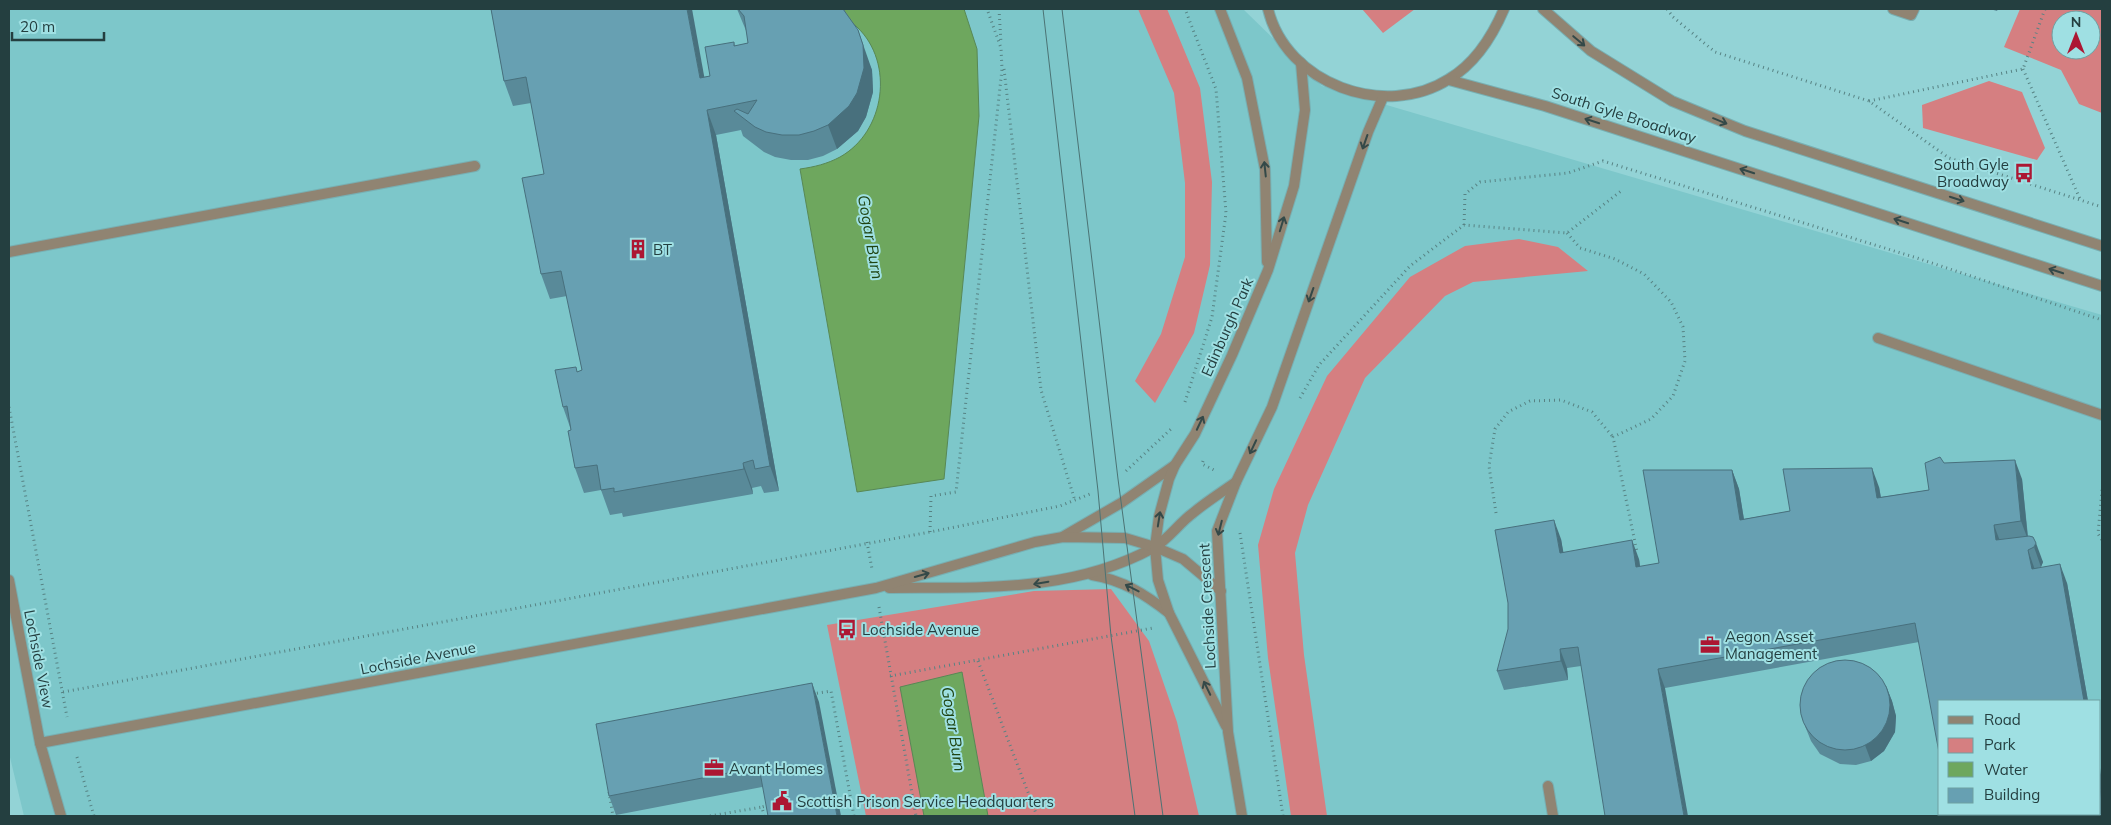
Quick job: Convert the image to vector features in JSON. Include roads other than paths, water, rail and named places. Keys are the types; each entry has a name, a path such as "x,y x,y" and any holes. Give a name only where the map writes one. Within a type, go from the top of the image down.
{"street":[{"path":"1220,9 1247,78 1265,169 1268,270"},
{"path":"1268,9 1282,41 1301,63 1325,81 1353,93 1383,97 1417,93 1449,80 1474,60 1494,34 1504,9"},
{"name":"South Gyle Broadway","path":"1543,9 1591,51 1672,102 1745,131 2102,246"},
{"path":"1893,9 1912,16 1914,9"},
{"name":"Edinburgh Park","path":"1063,537 1121,503 1175,464 1195,434 1232,355 1268,270 1294,186 1305,110 1301,63"},
{"name":"South Gyle Broadway","path":"1449,80 1546,106 2102,286"},
{"path":"1236,482 1272,407 1368,132 1383,97"},
{"path":"9,252 475,166"},
{"path":"1878,338 2102,415"},
{"name":"Lochside Crescent","path":"1175,464 1159,516 1155,547 1158,580 1169,613 1228,732"},
{"name":"Lochside Avenue","path":"876,588 1021,586 1089,574 1128,560 1155,547 1192,513 1236,482"},
{"name":"Lochside Crescent","path":"1236,482 1217,531 1228,732 1242,816"},
{"name":"Lochside Avenue","path":"40,743 876,588 1035,542 1063,537 1125,538 1155,547 1183,559 1221,591"},
{"name":"Lochside Crescent","path":"1089,574 1105,577 1132,587 1169,613"},
{"name":"Lochside View","path":"9,580 40,743"},
{"path":"40,743 61,816"},
{"path":"1548,786 1553,816"}],"water":[{"name":"Gogar Burn","path":"828,9 964,9 977,49 979,116 944,479 857,492 800,169 830,162 855,146 867,131 875,114 880,96 880,77 877,59 869,42 854,24"},
{"name":"Gogar Burn","path":"962,672 988,816 924,816 900,687"}],"tram line":[{"path":"1043,9 1098,491 1111,636 1135,816"},
{"path":"1062,9 1118,479 1163,816"}],"place":[{"name":"South Gyle Broadway","path":"2024,173"},
{"name":"BT","path":"638,249"},
{"name":"Lochside Avenue","path":"847,629"},
{"name":"Aegon Asset Management","path":"1710,645"},
{"name":"Avant Homes","path":"714,768"},
{"name":"Scottish Prison Service Headquarters","path":"782,801"}]}
